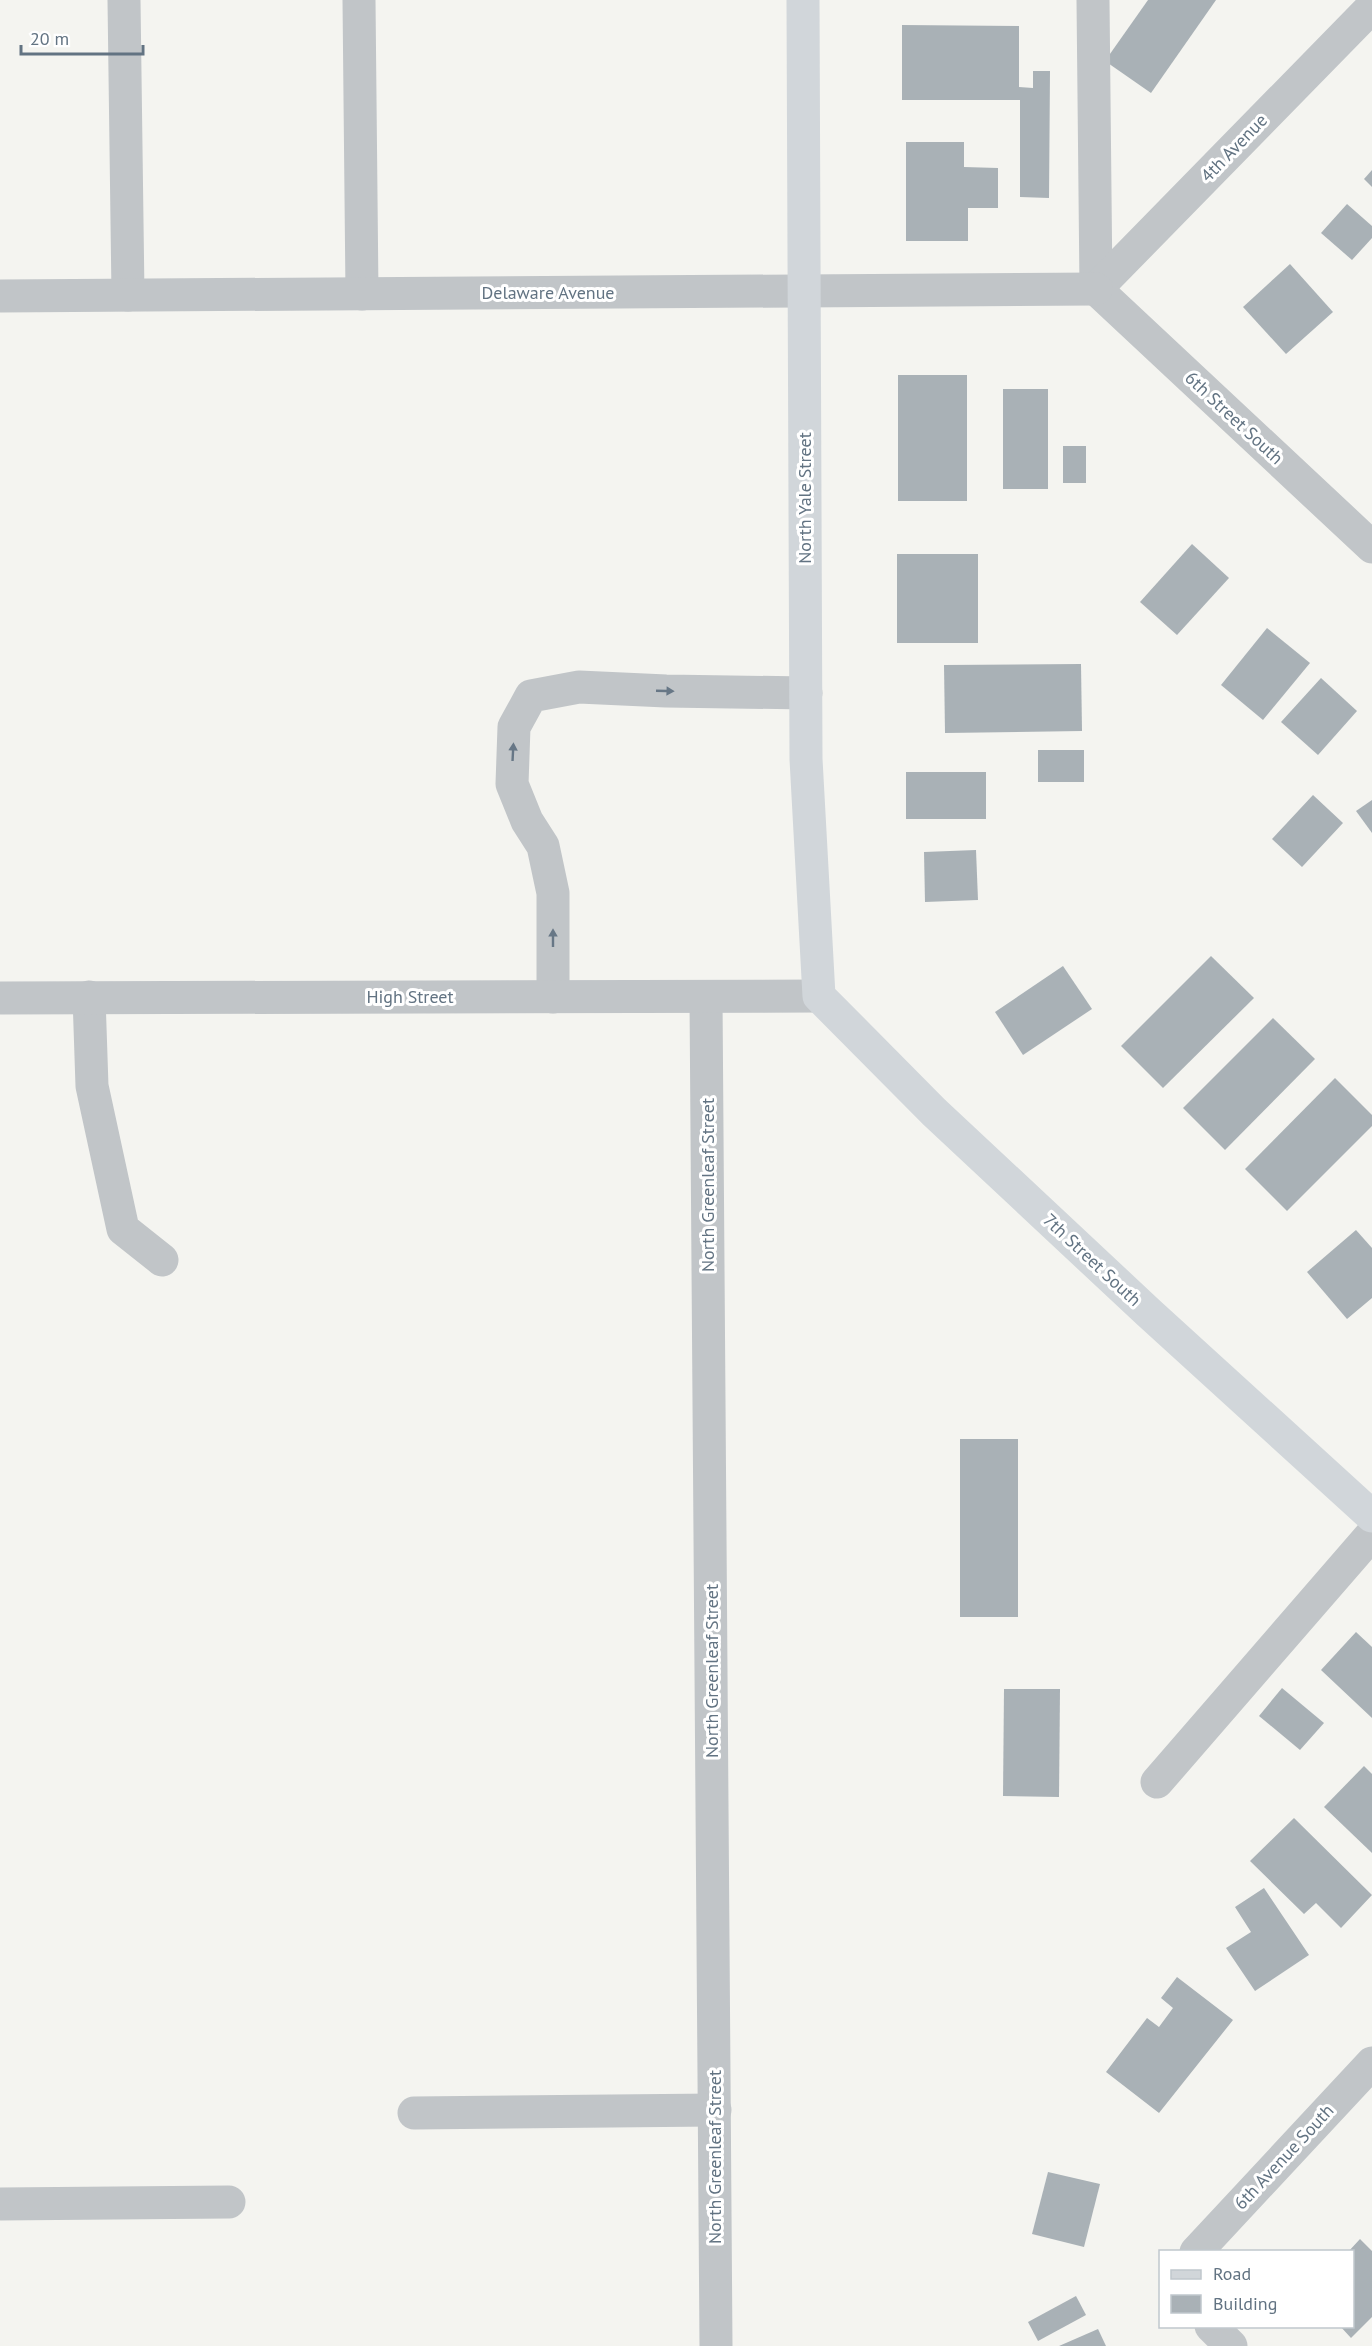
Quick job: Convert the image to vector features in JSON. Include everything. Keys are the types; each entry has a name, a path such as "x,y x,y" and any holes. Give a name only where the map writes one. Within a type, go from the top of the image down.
{"main road":[{"name":"North Yale Street","path":"803,0 806,759 819,996"},
{"name":"7th Street South","path":"819,996 934,1112 1149,1313 1372,1516"}],"street":[{"path":"124,0 128,295"},
{"path":"359,0 362,294"},
{"path":"1093,0 1096,289"},
{"name":"4th Avenue","path":"1096,289 1372,7"},
{"name":"Delaware Avenue","path":"0,296 1096,289"},
{"name":"6th Street South","path":"1096,289 1367,533"},
{"path":"553,997 553,893 543,846 527,821 512,784 514,727 531,696 579,687 806,693"},
{"name":"High Street","path":"0,998 819,996"},
{"path":"89,997 92,1086 123,1229 162,1260"},
{"name":"North Greenleaf Street","path":"706,997 716,2346"},
{"path":"1157,1782 1372,1534"},
{"name":"6th Avenue South","path":"1198,2250 1372,2063"},
{"path":"414,2113 715,2110"},
{"path":"0,2204 229,2202"},
{"path":"1212,2328 1231,2346"}],"building":[{"path":"1148,0 1216,0 1151,93 1105,61"},
{"path":"902,25 1019,26 1019,87 1033,88 1033,71 1050,71 1049,198 1020,197 1020,100 902,100"},
{"path":"906,142 964,142 964,167 998,168 998,208 968,208 968,241 906,241"},
{"path":"1372,170 1372,187 1364,179"},
{"path":"1347,204 1372,226 1372,238 1352,260 1321,233"},
{"path":"1290,264 1333,312 1286,354 1243,307"},
{"path":"898,375 967,375 967,501 898,501"},
{"path":"1003,389 1048,389 1048,489 1003,489"},
{"path":"1063,446 1086,446 1086,483 1063,483"},
{"path":"1192,544 1229,578 1177,635 1140,602"},
{"path":"897,554 978,554 978,643 897,643"},
{"path":"1267,628 1310,663 1263,720 1221,685"},
{"path":"1081,664 1082,731 945,733 944,665"},
{"path":"1321,678 1357,711 1318,755 1281,722"},
{"path":"1038,750 1084,750 1084,782 1038,782"},
{"path":"906,772 986,772 986,819 906,819"},
{"path":"1313,795 1343,823 1302,867 1272,839"},
{"path":"1372,800 1372,833 1356,811"},
{"path":"976,850 978,900 925,902 924,852"},
{"path":"1211,956 1254,998 1163,1088 1121,1046"},
{"path":"1063,966 1092,1009 1023,1055 995,1012"},
{"path":"1273,1018 1315,1059 1225,1150 1183,1108"},
{"path":"1335,1078 1372,1115 1372,1126 1287,1211 1245,1169"},
{"path":"1356,1230 1372,1248 1372,1298 1347,1319 1307,1272"},
{"path":"960,1439 1018,1439 1018,1617 960,1617"},
{"path":"1356,1632 1372,1647 1372,1718 1321,1670"},
{"path":"1282,1688 1324,1723 1300,1750 1259,1716"},
{"path":"1004,1689 1060,1689 1059,1797 1003,1796"},
{"path":"1364,1766 1372,1774 1372,1853 1324,1807"},
{"path":"1294,1818 1372,1895 1341,1928 1316,1903 1304,1914 1250,1861"},
{"path":"1264,1888 1309,1955 1255,1991 1226,1948 1251,1932 1235,1907"},
{"path":"1177,1977 1233,2020 1159,2113 1106,2072 1147,2018 1159,2027 1173,2008 1161,1998"},
{"path":"1048,2172 1100,2184 1084,2247 1032,2234"},
{"path":"1360,2239 1372,2251 1372,2317 1351,2338 1342,2328 1354,2328 1354,2250 1350,2250"},
{"path":"1076,2296 1086,2315 1038,2341 1028,2322"},
{"path":"1098,2329 1106,2346 1059,2346"}]}
